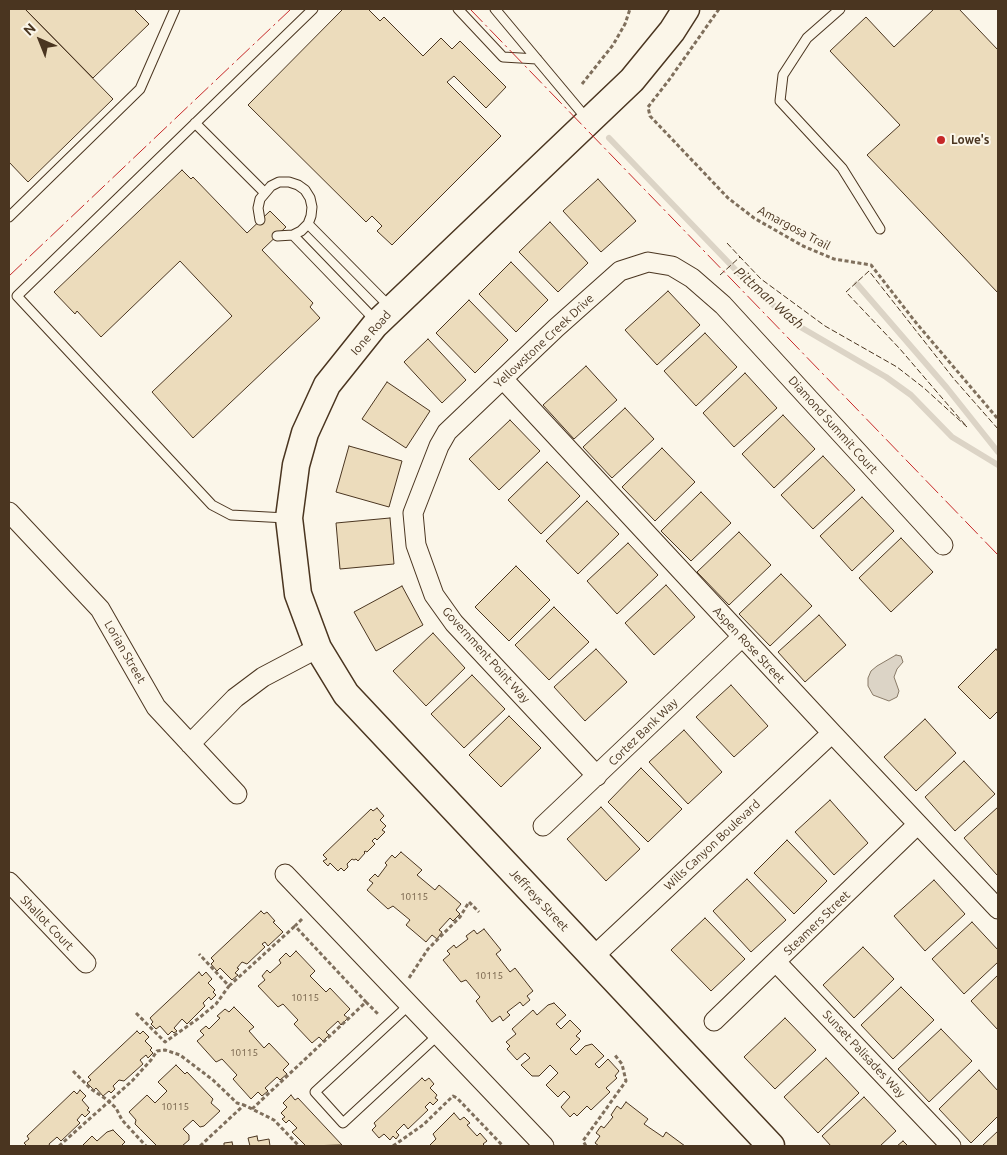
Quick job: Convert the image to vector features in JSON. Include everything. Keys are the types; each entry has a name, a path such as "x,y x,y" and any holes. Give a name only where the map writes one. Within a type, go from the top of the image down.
{"street":[{"name":"Ione Road","path":"318,648 298,594 289,518 296,465 309,425 327,385 385,316 632,80 672,31 686,9"},
{"name":"Yellowstone Creek Drive","path":"413,513 439,446 447,432 620,271 648,262 672,266 692,278 723,305"},
{"name":"Diamond Summit Court","path":"723,305 943,545"},
{"name":"Aspen Rose Street","path":"503,379 832,734 998,909"},
{"name":"Lorian Street","path":"9,512 100,610 156,706 237,794"},
{"name":"Government Point Way","path":"413,513 416,545 434,595 454,623 597,776"},
{"name":"Cortez Bank Way","path":"543,826 742,637"},
{"path":"190,744 235,698 262,677 318,648"},
{"name":"Jeffreys Street","path":"318,648 346,694 770,1146"},
{"name":"Wills Canyon Boulevard","path":"593,957 832,734"},
{"name":"Steamers Street","path":"714,1021 918,824"},
{"path":"286,874 544,1146"},
{"name":"Shallot Court","path":"9,882 86,963"},
{"name":"Sunset Palisades Way","path":"776,962 951,1146"}],"lane":[{"path":"9,217 140,89 175,9"},
{"path":"289,518 231,515 212,506 17,296 313,9"},
{"path":"458,9 500,55 504,57 537,59"},
{"path":"495,9 589,122"},
{"path":"840,9 807,38 783,75 780,101 842,168 880,229"},
{"path":"196,123 264,192"},
{"path":"260,220 258,208 260,199 271,186 279,182 289,182 305,190 310,198 312,207 308,224 301,231 293,235 277,236"},
{"path":"308,224 385,316"},
{"path":"293,235 385,316"},
{"path":"409,1005 315,1092 343,1123 438,1035"}],"path":[{"path":"582,84 613,45 625,24 630,9"},
{"name":"Amargosa Trail","path":"719,9 648,107 650,116 728,198 754,218 803,246 834,259 871,265 917,324 998,419"},
{"path":"396,990 412,974 428,949 460,917 468,903 470,902 479,912"},
{"path":"160,1051 165,1042 216,1004 229,986 315,906"},
{"path":"295,926 389,1024"},
{"path":"198,954 229,986"},
{"path":"252,1109 366,1002"},
{"path":"136,1013 165,1042"},
{"path":"59,1146 132,1081 157,1051 165,1050 180,1054 206,1074 237,1103 274,1120 299,1146"},
{"path":"586,1146 582,1141 626,1081 622,1064 614,1054"},
{"path":"73,1071 91,1089 108,1101 146,1146"},
{"path":"393,1146 423,1125 453,1096 503,1146"},
{"path":"200,1146 244,1105"}],"shaded area":[{"path":"896,655 901,656 903,662 897,669 894,677 899,691 897,697 889,701 873,695 868,686 868,678 871,671 877,666"}],"building":[{"path":"9,9 25,9 113,99 28,182 9,162"},
{"path":"25,9 134,9 149,24 93,78"},
{"path":"343,9 368,9 380,21 384,17 423,56 441,38 452,49 460,41 506,87 486,108 454,76 447,82 501,136 392,245 377,231 382,226 372,216 366,222 248,105"},
{"name":"Lowe's","path":"934,9 959,9 998,50 998,293 867,155 900,125 830,51 866,17 894,47"},
{"path":"182,170 191,179 193,177 247,233 270,211 286,227 262,250 313,303 310,307 320,318 193,438 152,392 232,316 180,261 101,337 77,311 75,314 54,292"},
{"path":"598,179 636,221 601,252 563,211"},
{"path":"550,222 588,263 558,292 519,252"},
{"path":"511,262 548,300 516,332 479,294"},
{"path":"668,291 700,325 657,365 625,330"},
{"path":"469,300 508,340 475,373 436,333"},
{"path":"705,333 737,367 696,406 664,371"},
{"path":"428,339 466,380 442,403 404,362"},
{"path":"586,366 617,400 574,439 543,405"},
{"path":"745,373 777,408 734,447 703,413"},
{"path":"387,382 430,411 406,448 362,419"},
{"path":"625,408 654,439 612,478 583,447"},
{"path":"783,415 815,449 774,488 742,454"},
{"path":"510,420 540,451 499,490 469,459"},
{"path":"349,446 402,461 389,507 336,492"},
{"path":"662,448 695,482 655,521 622,487"},
{"path":"823,456 855,490 813,529 781,495"},
{"path":"547,462 580,496 541,534 508,500"},
{"path":"701,492 731,523 691,561 661,531"},
{"path":"862,497 894,531 852,571 820,536"},
{"path":"587,501 619,534 578,574 546,541"},
{"path":"390,518 394,564 340,569 336,523"},
{"path":"739,532 771,565 729,605 697,572"},
{"path":"901,538 933,572 891,612 859,578"},
{"path":"628,543 658,575 617,614 587,581"},
{"path":"516,566 550,600 509,641 475,607"},
{"path":"781,574 812,606 770,646 739,614"},
{"path":"666,585 695,617 654,655 625,623"},
{"path":"402,586 423,625 376,651 354,612"},
{"path":"554,607 589,642 549,680 515,645"},
{"path":"819,615 846,645 805,682 778,652"},
{"path":"433,633 465,668 426,706 393,671"},
{"path":"596,649 627,682 585,721 554,687"},
{"path":"996,649 998,652 998,711 990,719 958,687"},
{"path":"472,675 505,709 464,748 431,714"},
{"path":"731,685 768,726 734,757 696,717"},
{"path":"509,716 541,748 501,787 469,755"},
{"path":"925,719 956,753 916,791 884,757"},
{"path":"684,730 722,772 688,804 649,762"},
{"path":"964,761 995,794 955,831 925,797"},
{"path":"641,768 682,809 648,842 608,802"},
{"path":"830,800 868,843 834,875 795,832"},
{"path":"601,807 640,849 606,881 567,839"},
{"path":"998,807 998,874 997,875 964,838"},
{"path":"377,808 384,816 380,820 386,826 382,830 385,832 377,840 375,838 372,841 375,844 367,852 364,852 358,861 352,859 344,871 341,868 338,871 330,863 328,866 323,861 327,859 323,855 371,809 373,811"},
{"path":"787,840 827,881 794,914 754,873"},
{"path":"401,852 422,870 417,875 435,890 439,885 461,904 456,910 460,914 453,921 450,918 439,930 442,932 437,939 432,935 426,942 406,925 410,920 393,906 388,909 367,890 373,883 369,880 375,874 378,877 387,865 385,863 392,855 395,858"},
{"path":"747,879 786,920 751,952 713,911"},
{"path":"934,880 965,914 925,951 894,916"},
{"path":"261,911 264,914 267,912 275,921 273,922 283,932 268,946 265,942 262,944 265,947 247,964 242,962 235,973 238,975 232,980 220,968 217,971 211,964 214,961 211,958"},
{"path":"705,918 745,959 711,991 671,950"},
{"path":"972,922 998,950 998,962 964,994 932,959"},
{"path":"484,929 501,950 496,954 510,972 515,968 533,991 527,996 530,1000 523,1006 520,1002 507,1012 510,1015 503,1021 500,1016 492,1022 476,1001 480,997 466,980 461,982 443,960 450,954 447,951 454,945 456,948 468,939 466,936 474,930 477,934"},
{"path":"863,947 894,979 854,1018 823,985"},
{"path":"296,951 315,971 310,976 326,992 330,988 350,1009 344,1015 348,1018 341,1025 338,1021 326,1032 329,1035 323,1041 319,1037 312,1043 294,1024 298,1020 283,1004 278,1007 258,986 265,980 262,976 267,970 270,973 281,963 279,960 286,953 290,957"},
{"path":"199,972 202,976 206,972 212,979 208,983 215,990 213,992 216,995 211,1000 209,997 203,1003 205,1006 187,1024 182,1019 174,1028 177,1031 174,1033 172,1031 168,1035 160,1026 156,1029 151,1024 153,1022 150,1018"},
{"path":"998,975 998,1030 971,1001"},
{"path":"901,987 934,1020 893,1059 861,1025"},
{"path":"554,1003 566,1015 556,1024 561,1029 570,1020 581,1031 576,1036 580,1039 570,1049 576,1055 585,1046 592,1044 604,1056 595,1064 599,1068 608,1059 619,1071 615,1076 617,1078 606,1088 610,1092 591,1110 587,1106 577,1116 574,1113 570,1117 561,1107 570,1097 564,1091 558,1097 546,1085 558,1073 550,1065 539,1076 532,1076 521,1065 530,1058 525,1053 517,1060 507,1049 510,1046 506,1042 516,1034 512,1029 533,1010 537,1015 548,1005"},
{"path":"234,1007 254,1027 249,1031 264,1048 269,1043 289,1064 283,1070 287,1074 280,1080 277,1077 265,1088 268,1091 262,1096 258,1092 251,1099 233,1079 237,1075 222,1059 216,1062 197,1041 204,1035 200,1031 206,1026 209,1029 220,1018 217,1016 225,1009 229,1012"},
{"path":"785,1018 816,1050 775,1089 744,1057"},
{"path":"941,1029 972,1061 929,1102 898,1069"},
{"path":"137,1031 140,1034 143,1031 149,1037 145,1041 152,1048 150,1050 153,1053 148,1058 146,1055 140,1060 143,1064 124,1081 119,1080 113,1086 115,1089 111,1093 109,1091 103,1096 96,1088 94,1090 87,1083 91,1080 88,1077"},
{"path":"826,1058 859,1093 818,1133 784,1097"},
{"path":"176,1065 185,1074 187,1072 213,1099 211,1103 220,1111 204,1126 200,1127 193,1120 183,1129 189,1135 189,1140 182,1146 157,1146 135,1124 136,1120 129,1112 147,1095 155,1103 167,1091 158,1082"},
{"path":"979,1070 998,1091 998,1116 971,1143 939,1109"},
{"path":"422,1078 425,1081 429,1078 434,1084 430,1088 437,1095 435,1098 438,1100 433,1105 430,1102 425,1107 428,1110 408,1129 404,1124 396,1132 399,1135 396,1139 393,1136 390,1140 384,1134 379,1138 372,1130 376,1126 374,1123"},
{"path":"80,1090 86,1096 82,1100 90,1112 85,1117 82,1114 77,1120 80,1123 61,1141 57,1137 49,1144 50,1146 27,1146 24,1143 29,1139 27,1136 74,1091 77,1094"},
{"path":"291,1095 295,1100 298,1098 342,1145 306,1146 292,1132 297,1128 289,1120 286,1123 282,1119 285,1117 281,1113 287,1107 283,1103"},
{"path":"864,1097 896,1131 880,1146 831,1146 822,1136"},
{"path":"626,1102 648,1119 644,1124 663,1137 666,1132 685,1146 599,1146 595,1143 600,1136 596,1133 601,1126 604,1128 613,1117 611,1115 617,1106 621,1109"},
{"path":"454,1113 460,1120 464,1117 470,1123 467,1125 477,1136 480,1133 487,1141 483,1144 485,1146 429,1146 436,1139 433,1134"},
{"path":"113,1130 125,1142 121,1146 82,1146 92,1136 97,1141 107,1132"},
{"path":"998,1131 998,1146 982,1146"},
{"path":"257,1136 258,1141 269,1139 270,1146 250,1146 248,1138"},
{"path":"903,1141 908,1146 897,1146"},
{"path":"232,1142 233,1146 224,1146 224,1143"}],"waterway":[{"name":"Pittman Wash","path":"609,138 752,287 797,325 886,377 911,395 952,437 998,465"},
{"name":"Pittman Wash","path":"857,284 947,388 998,452"}],"fence":[{"path":"727,243 740,257"},
{"path":"720,275 740,257 761,279 825,326 897,367 924,388 967,427 900,349 846,292 869,271 954,379 998,429"}],"power":[{"path":"9,276 291,9"},
{"path":"470,9 998,555"}],"place":[{"name":"Lowe's","path":"941,140"}]}
